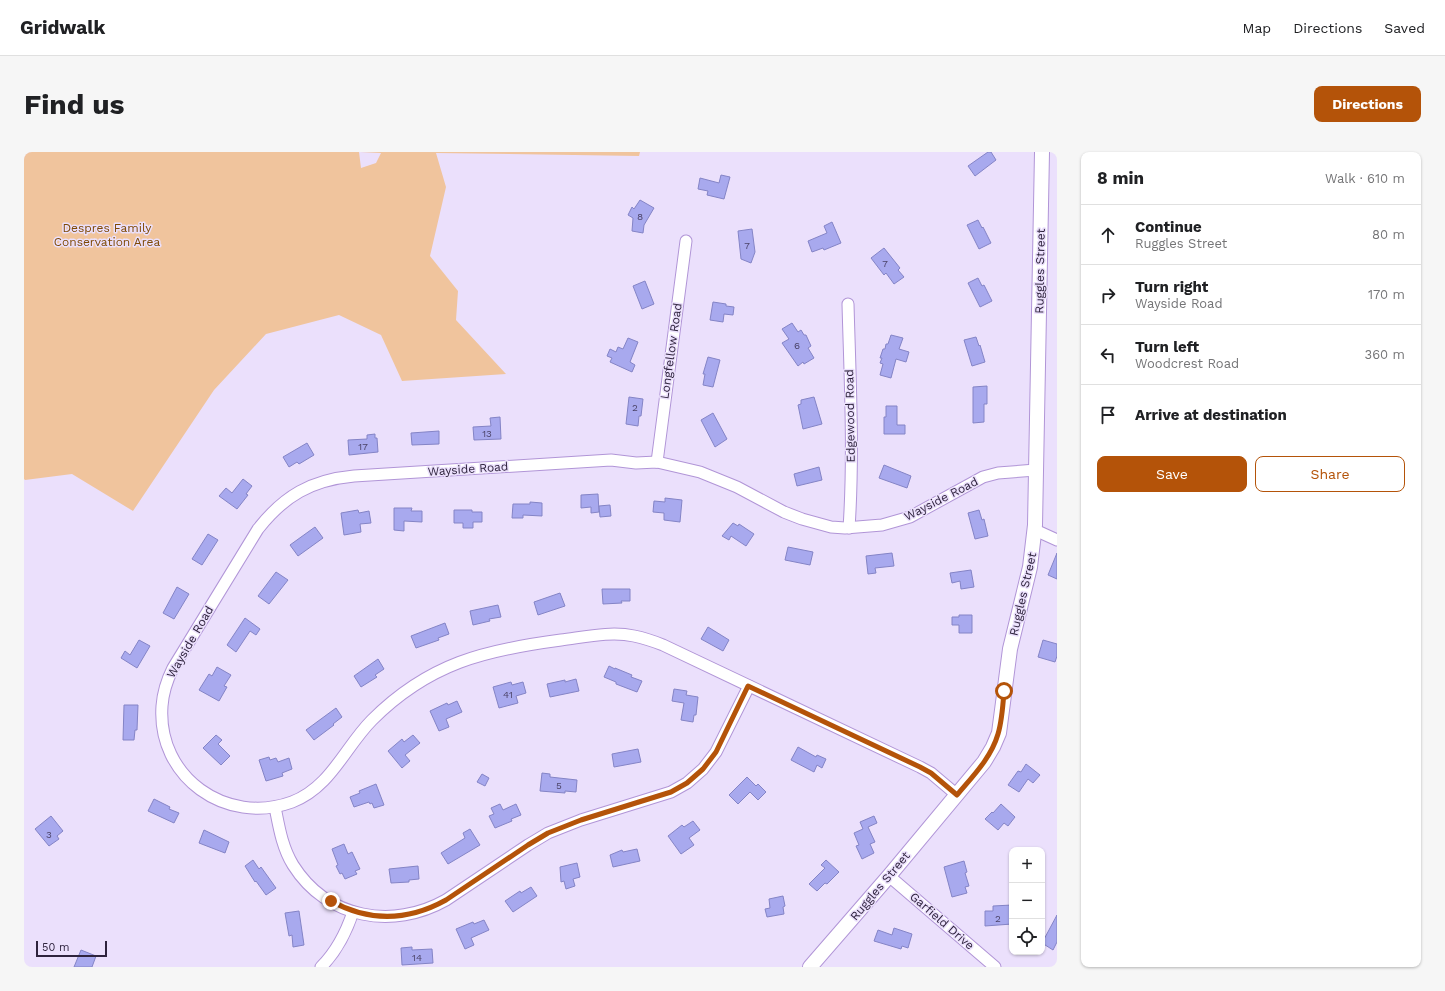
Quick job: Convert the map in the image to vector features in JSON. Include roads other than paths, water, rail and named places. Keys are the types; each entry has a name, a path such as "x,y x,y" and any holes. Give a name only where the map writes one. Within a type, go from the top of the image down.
{"street":[{"name":"Ruggles Street","path":"810,967 889,876 984,762 999,733 1010,649 1030,567 1035,530 1042,152"},
{"name":"Longfellow Road","path":"656,462 686,241"},
{"name":"Edgewood Road","path":"848,304 851,425 851,499 849,528"},
{"name":"Wayside Road","path":"957,795 931,773 920,767 663,645 633,635 600,635 513,646 450,665 432,674 400,696 371,720 357,737 335,769 317,788 294,801 275,807 256,809 230,805 218,800 196,786 178,767 166,744 163,731 162,705 167,680 173,668 268,516 280,504 294,495 323,481 338,478 611,460 636,463 656,462 700,472 737,487 784,512 802,519 831,527 849,528 882,526 910,517 983,477 998,473 1036,470"},
{"path":"1035,530 1057,540"},
{"path":"275,807 284,845 288,855 299,873 322,895 353,912 366,915 390,916 414,914 446,900 548,833 570,824 679,788 703,769 716,752 748,686"},
{"name":"Garfield Drive","path":"889,876 995,967"},
{"path":"320,967 338,946 353,912"}],"park label":[{"name":"Despres Family Conservation Area","path":"107,235"}]}
